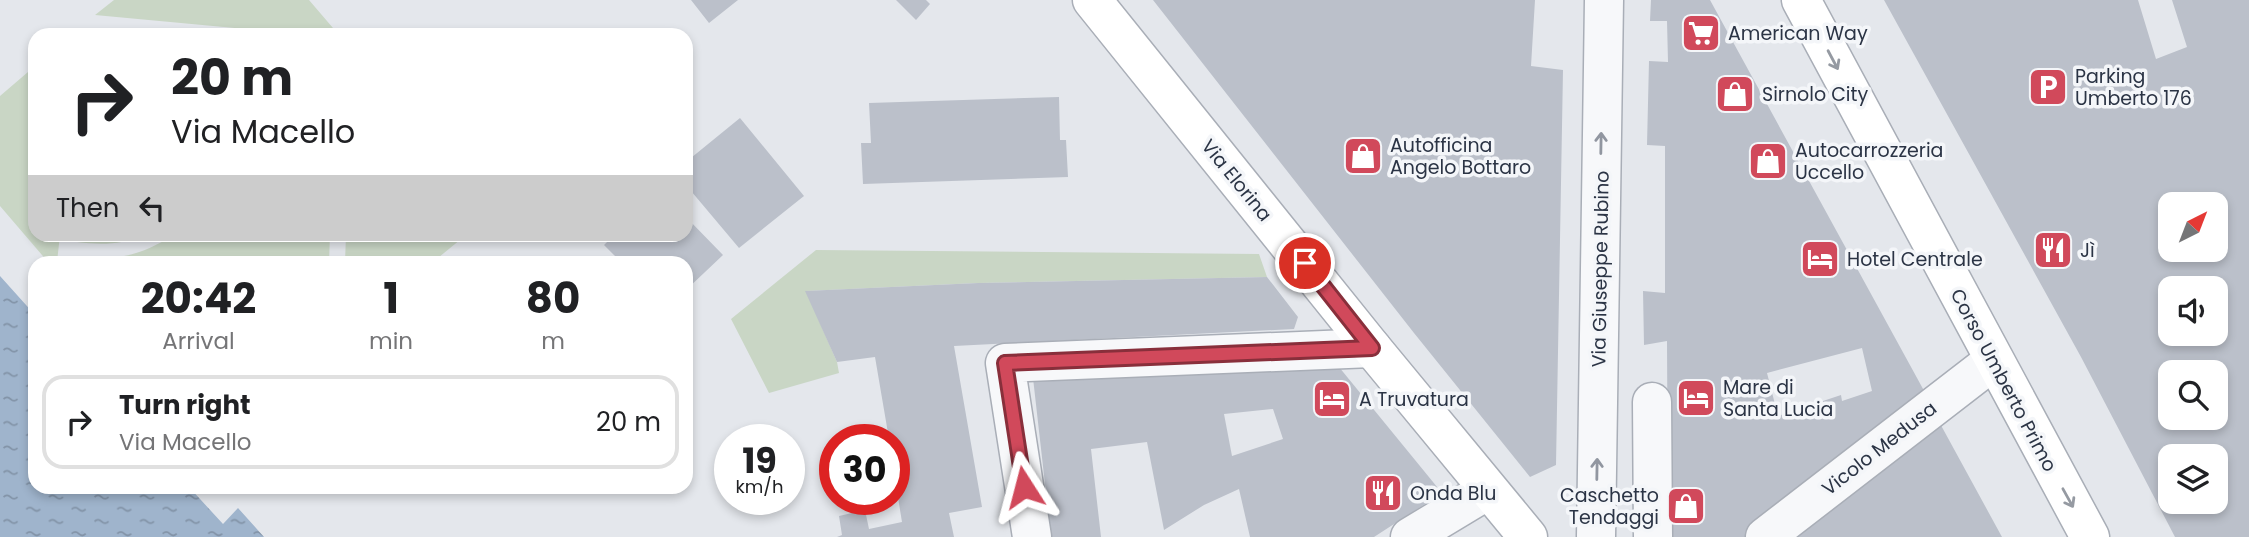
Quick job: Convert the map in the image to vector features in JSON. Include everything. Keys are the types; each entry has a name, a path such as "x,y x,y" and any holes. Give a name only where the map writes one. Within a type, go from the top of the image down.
{"main road":[{"name":"Via Elorina","path":"1092,0 1528,537"},
{"name":"Corso Umberto Primo","path":"1801,0 2090,537"},
{"path":"1488,490 1489,537"}],"street":[{"name":"Via Giuseppe Rubino","path":"1596,537 1604,0"},
{"path":"1032,537 1005,363 1372,348"},
{"name":"Vicolo Medusa","path":"1767,536 1993,361"},
{"path":"1652,402 1653,537"},
{"path":"1410,537 1488,490"}],"green space":[{"path":"114,0 309,0 333,28 235,28 95,15"},
{"path":"28,72 28,239 0,206 0,96"},
{"path":"31,242 59,242 58,256 43,256"},
{"path":"77,242 119,242 103,244"},
{"path":"162,242 330,242 329,256 122,256"},
{"path":"346,242 457,242 440,256 345,256"},
{"path":"816,250 1259,254 1267,277 978,283 806,291 837,362 839,373 769,393 731,319"}],"water":[{"path":"0,276 28,307 28,494 195,494 223,524 238,508 264,537 0,537"}],"building":[{"path":"691,0 738,0 709,23"},
{"path":"896,0 926,0 930,4 916,20"},
{"path":"1153,0 1535,0 1531,66 1563,70 1556,465 1530,477"},
{"path":"1651,0 1710,0 1928,398 1747,537 1668,537 1667,341 1644,345 1643,291 1665,293 1665,146 1647,145 1649,61 1668,62 1667,21 1650,21","holes":["1862,348 1872,391 1842,401 1841,395 1778,416 1767,373"]},
{"path":"1884,0 2138,0 2156,59 2187,47 2172,0 2249,0 2249,537 2175,537 2163,514 2228,514 2228,444 2158,444 2158,504 2081,357"},
{"path":"1059,97 1060,140 1066,140 1068,177 863,184 861,143 871,143 869,103"},
{"path":"740,118 804,196 739,248 693,193 693,156"},
{"path":"693,224 723,255 693,283 693,256 615,256 604,245 607,242 693,242"},
{"path":"1267,277 1298,317 1294,329 954,346 982,507 949,513 954,537 837,537 842,535 839,516 866,515 869,529 902,522 901,515 910,515 910,424 886,424 875,357 837,362 805,291 978,283"},
{"path":"1339,367 1442,493 1374,537 1250,537 1239,489 1204,505 1164,530 1147,442 1091,449 1101,537 1051,537 1033,378","holes":["1273,409 1283,439 1232,456 1224,414"]},
{"path":"1937,418 2002,537 1789,537"}],"place":[{"name":"American Way","path":"1701,33"},
{"name":"Parking Umberto 176","path":"2048,87"},
{"name":"Sirnolo City","path":"1735,94"},
{"name":"Autofficina Angelo Bottaro","path":"1363,156"},
{"name":"Autocarrozzeria Uccello","path":"1768,161"},
{"name":"Jì","path":"2053,250"},
{"name":"Hotel Centrale","path":"1820,259"},
{"name":"Mare di Santa Lucia","path":"1696,398"},
{"name":"A Truvatura","path":"1332,399"},
{"name":"Onda Blu","path":"1383,493"},
{"name":"Caschetto Tendaggi","path":"1686,506"}],"route":[{"path":"1024,487 1005,363 1372,348 1305,263"}]}
